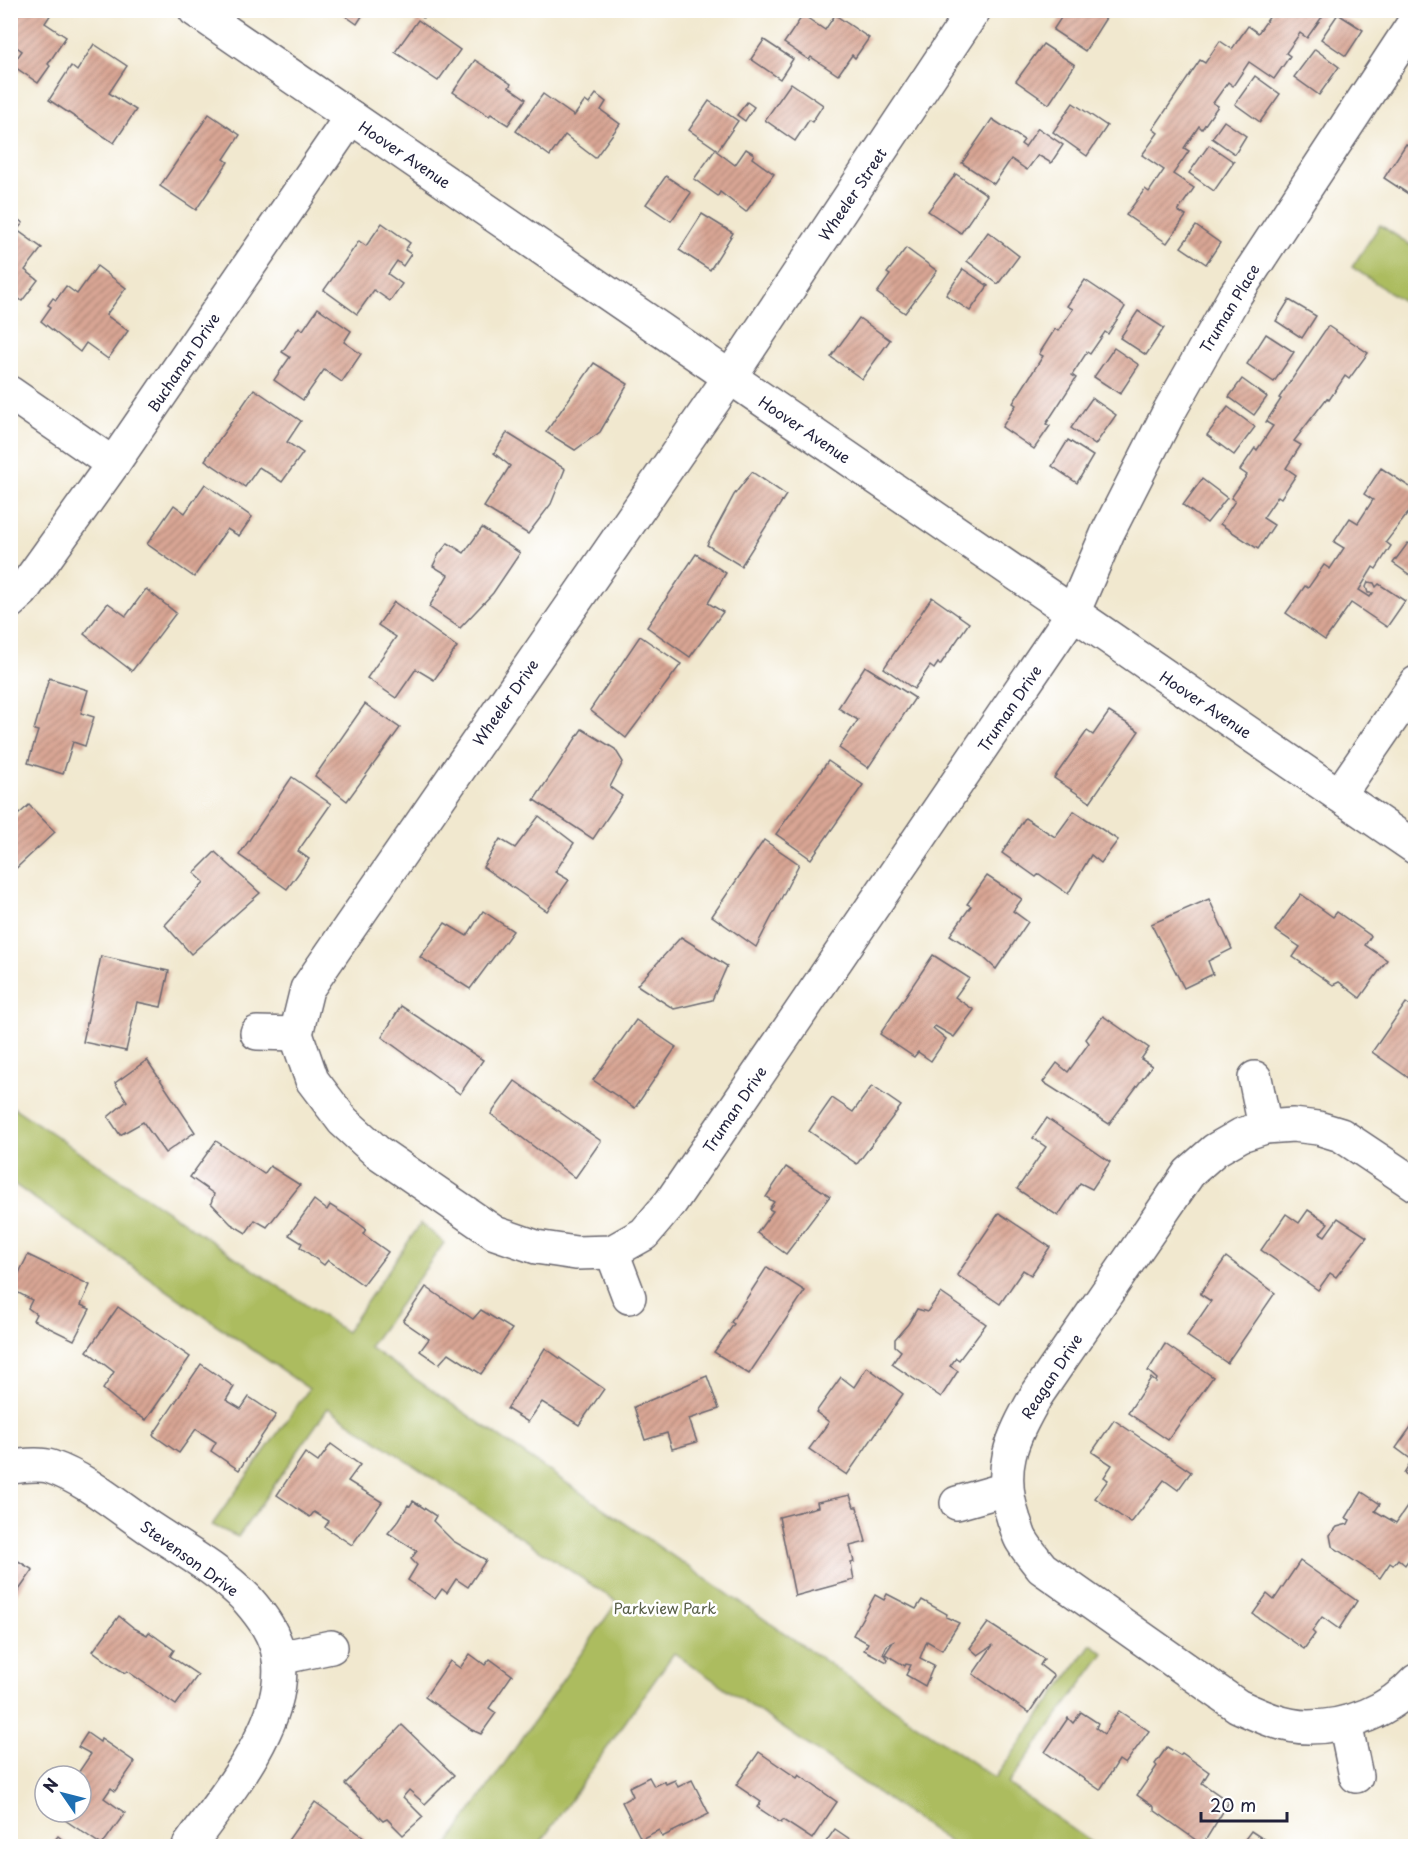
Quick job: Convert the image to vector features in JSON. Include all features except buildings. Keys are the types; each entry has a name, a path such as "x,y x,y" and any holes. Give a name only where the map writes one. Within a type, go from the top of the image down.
{"street":[{"name":"Hoover Avenue","path":"195,10 1416,848"},
{"name":"Wheeler Street","path":"730,377 974,10"},
{"name":"Truman Place","path":"1073,613 1108,532 1170,410 1234,297 1416,20"},
{"name":"Buchanan Drive","path":"10,602 22,591 113,464 351,117"},
{"name":"Wheeler Drive","path":"296,1034 307,989 730,377"},
{"path":"10,393 113,464"},
{"name":"Truman Drive","path":"296,1034 312,1080 343,1120 376,1151 495,1233 536,1247 576,1253 612,1252 644,1234 671,1202 1073,613"},
{"path":"1339,795 1416,683"},
{"path":"257,1033 296,1034"},
{"path":"1255,1078 1265,1127"},
{"name":"Reagan Drive","path":"1416,1185 1341,1135 1318,1128 1293,1125 1265,1127 1241,1135 1215,1150 1189,1173 1030,1406 1018,1427 1007,1460 1006,1488 1021,1540 1042,1568 1238,1706 1270,1720 1307,1728 1345,1723 1373,1713 1401,1697 1416,1681"},
{"path":"612,1252 629,1298"},
{"name":"Stevenson Drive","path":"10,1467 26,1465 50,1467 80,1481 219,1576 246,1598 268,1625 279,1658 278,1683 271,1716 255,1752 189,1846"},
{"path":"957,1503 1006,1488"},
{"path":"279,1658 331,1647"},
{"path":"1345,1723 1356,1776"}],"green space":[{"path":"1380,225 1415,248 1415,309 1352,267"},
{"name":"Parkview Park","path":"10,1105 346,1332 421,1223 444,1243 369,1347 995,1778 1091,1644 1104,1653 1008,1784 1097,1846 955,1846 674,1653 538,1846 447,1846 617,1602 328,1408 238,1537 212,1525 309,1389 11,1182"}]}
